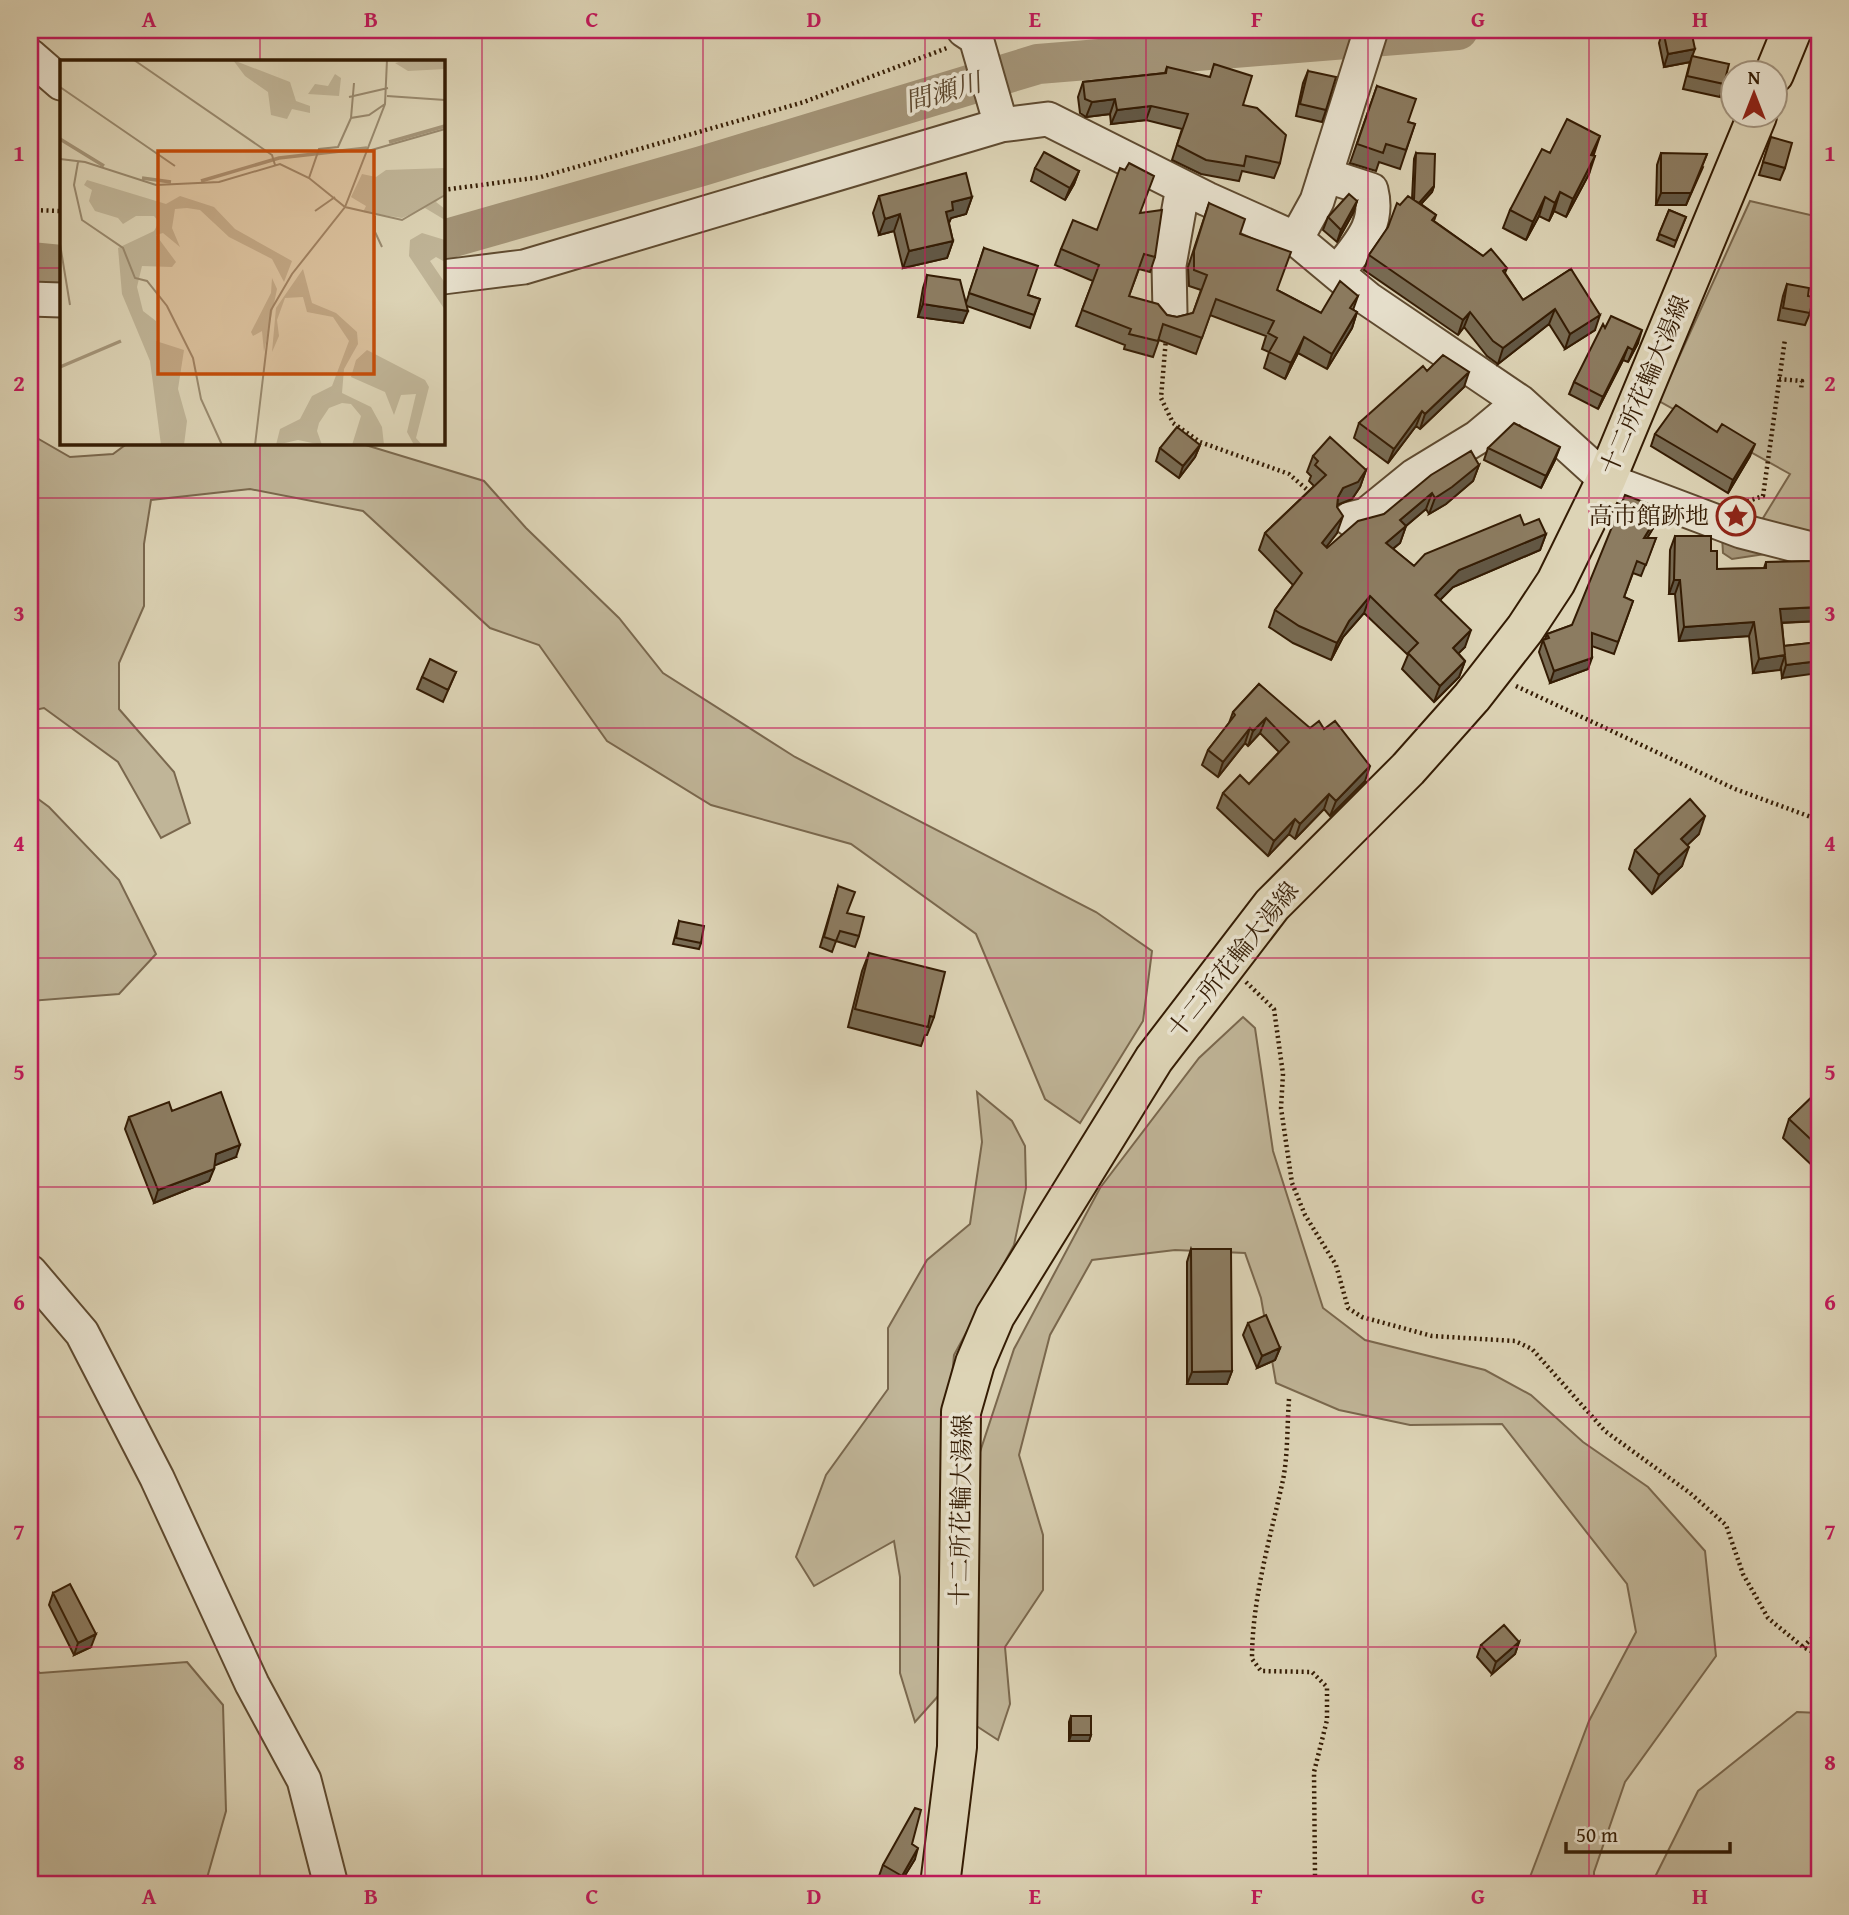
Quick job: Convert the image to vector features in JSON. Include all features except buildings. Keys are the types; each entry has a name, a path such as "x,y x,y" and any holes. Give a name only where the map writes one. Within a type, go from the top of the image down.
{"main road":[{"path":"1780,60 1792,30"},
{"name":"十二所花輪大湯線","path":"940,1885 957,1747 961,1412 975,1363 995,1316 1154,1059 1225,963 1272,905 1408,769 1490,674 1556,582 1605,480 1751,130"}],"street":[{"path":"1296,239 1317,201 1371,30"},
{"path":"970,34 999,117"},
{"path":"30,56 60,82"},
{"path":"444,277 524,267 999,117 1048,119 1182,187 1296,239 1368,299 1520,402 1605,480 1741,530 1819,551"},
{"path":"1325,175 1371,190 1374,205 1372,224 1338,273"},
{"path":"1170,313 1169,265 1182,187"},
{"path":"30,299 60,300"},
{"path":"1350,519 1366,515 1414,476 1478,437 1520,402"},
{"path":"30,1272 82,1333 157,1478 252,1684 303,1780 331,1885"}],"path":[{"path":"444,190 541,177 804,102 970,34"},
{"path":"30,210 60,211"},
{"path":"1170,313 1161,364 1161,398 1173,423 1200,442 1289,474 1334,515 1350,519"},
{"path":"1741,503 1763,496 1785,339"},
{"path":"1779,379 1802,382 1801,390"},
{"path":"1490,674 1735,789 1819,820"},
{"path":"1225,963 1274,1009 1283,1074 1281,1108 1292,1183 1306,1214 1336,1265 1348,1308 1362,1317 1432,1336 1515,1341 1532,1349 1605,1431 1690,1493 1726,1525 1743,1574 1768,1618 1803,1647 1819,1655"},
{"path":"1289,1399 1283,1478 1269,1535 1252,1636 1252,1660 1261,1671 1312,1672 1327,1687 1327,1720 1314,1772 1315,1876 1310,1885"},
{"path":"1803,1647 1819,1631"}],"shaded area":[{"path":"1750,201 1819,217 1819,533 1760,523 1790,474 1659,401"},
{"path":"30,434 70,457 113,454 127,444 362,444 484,481 526,528 619,618 663,673 795,757 1096,912 1152,951 1143,1021 1080,1123 1045,1099 976,934 851,844 711,805 607,741 539,645 490,628 363,511 250,489 151,500 144,544 144,606 119,663 119,709 174,772 190,823 161,838 118,762 44,708 30,711"},
{"path":"1722,536 1765,554 1732,559 1723,553"},
{"path":"30,793 49,807 119,880 156,954 119,994 30,1001"},
{"path":"1243,1017 1255,1028 1273,1151 1323,1308 1365,1340 1485,1370 1531,1395 1583,1442 1648,1487 1705,1551 1716,1656 1625,1782 1594,1872 1594,1885 1527,1885 1589,1721 1636,1632 1627,1584 1502,1424 1410,1425 1339,1410 1276,1383 1261,1298 1245,1253 1175,1250 1092,1260 1050,1335 1019,1455 1043,1535 1043,1590 1005,1647 1010,1704 998,1740 975,1725 979,1455 1014,1349 1100,1188 1199,1058"},
{"path":"977,1092 1012,1121 1025,1146 1026,1188 1014,1245 954,1355 945,1454 948,1685 915,1722 900,1673 900,1577 894,1541 814,1586 796,1557 826,1475 888,1389 888,1328 927,1260 970,1224 982,1142"},
{"path":"187,1662 223,1705 226,1811 205,1885 30,1885 30,1665 40,1673"},
{"path":"1797,1712 1819,1713 1819,1885 1656,1885 1655,1877 1698,1791"}],"waterway":[{"name":"間瀬川","path":"444,240 702,166 1038,64 1458,30"},
{"name":"間瀬川","path":"30,262 60,265"}],"place":[{"name":"高市館跡地","path":"1736,516"}]}
